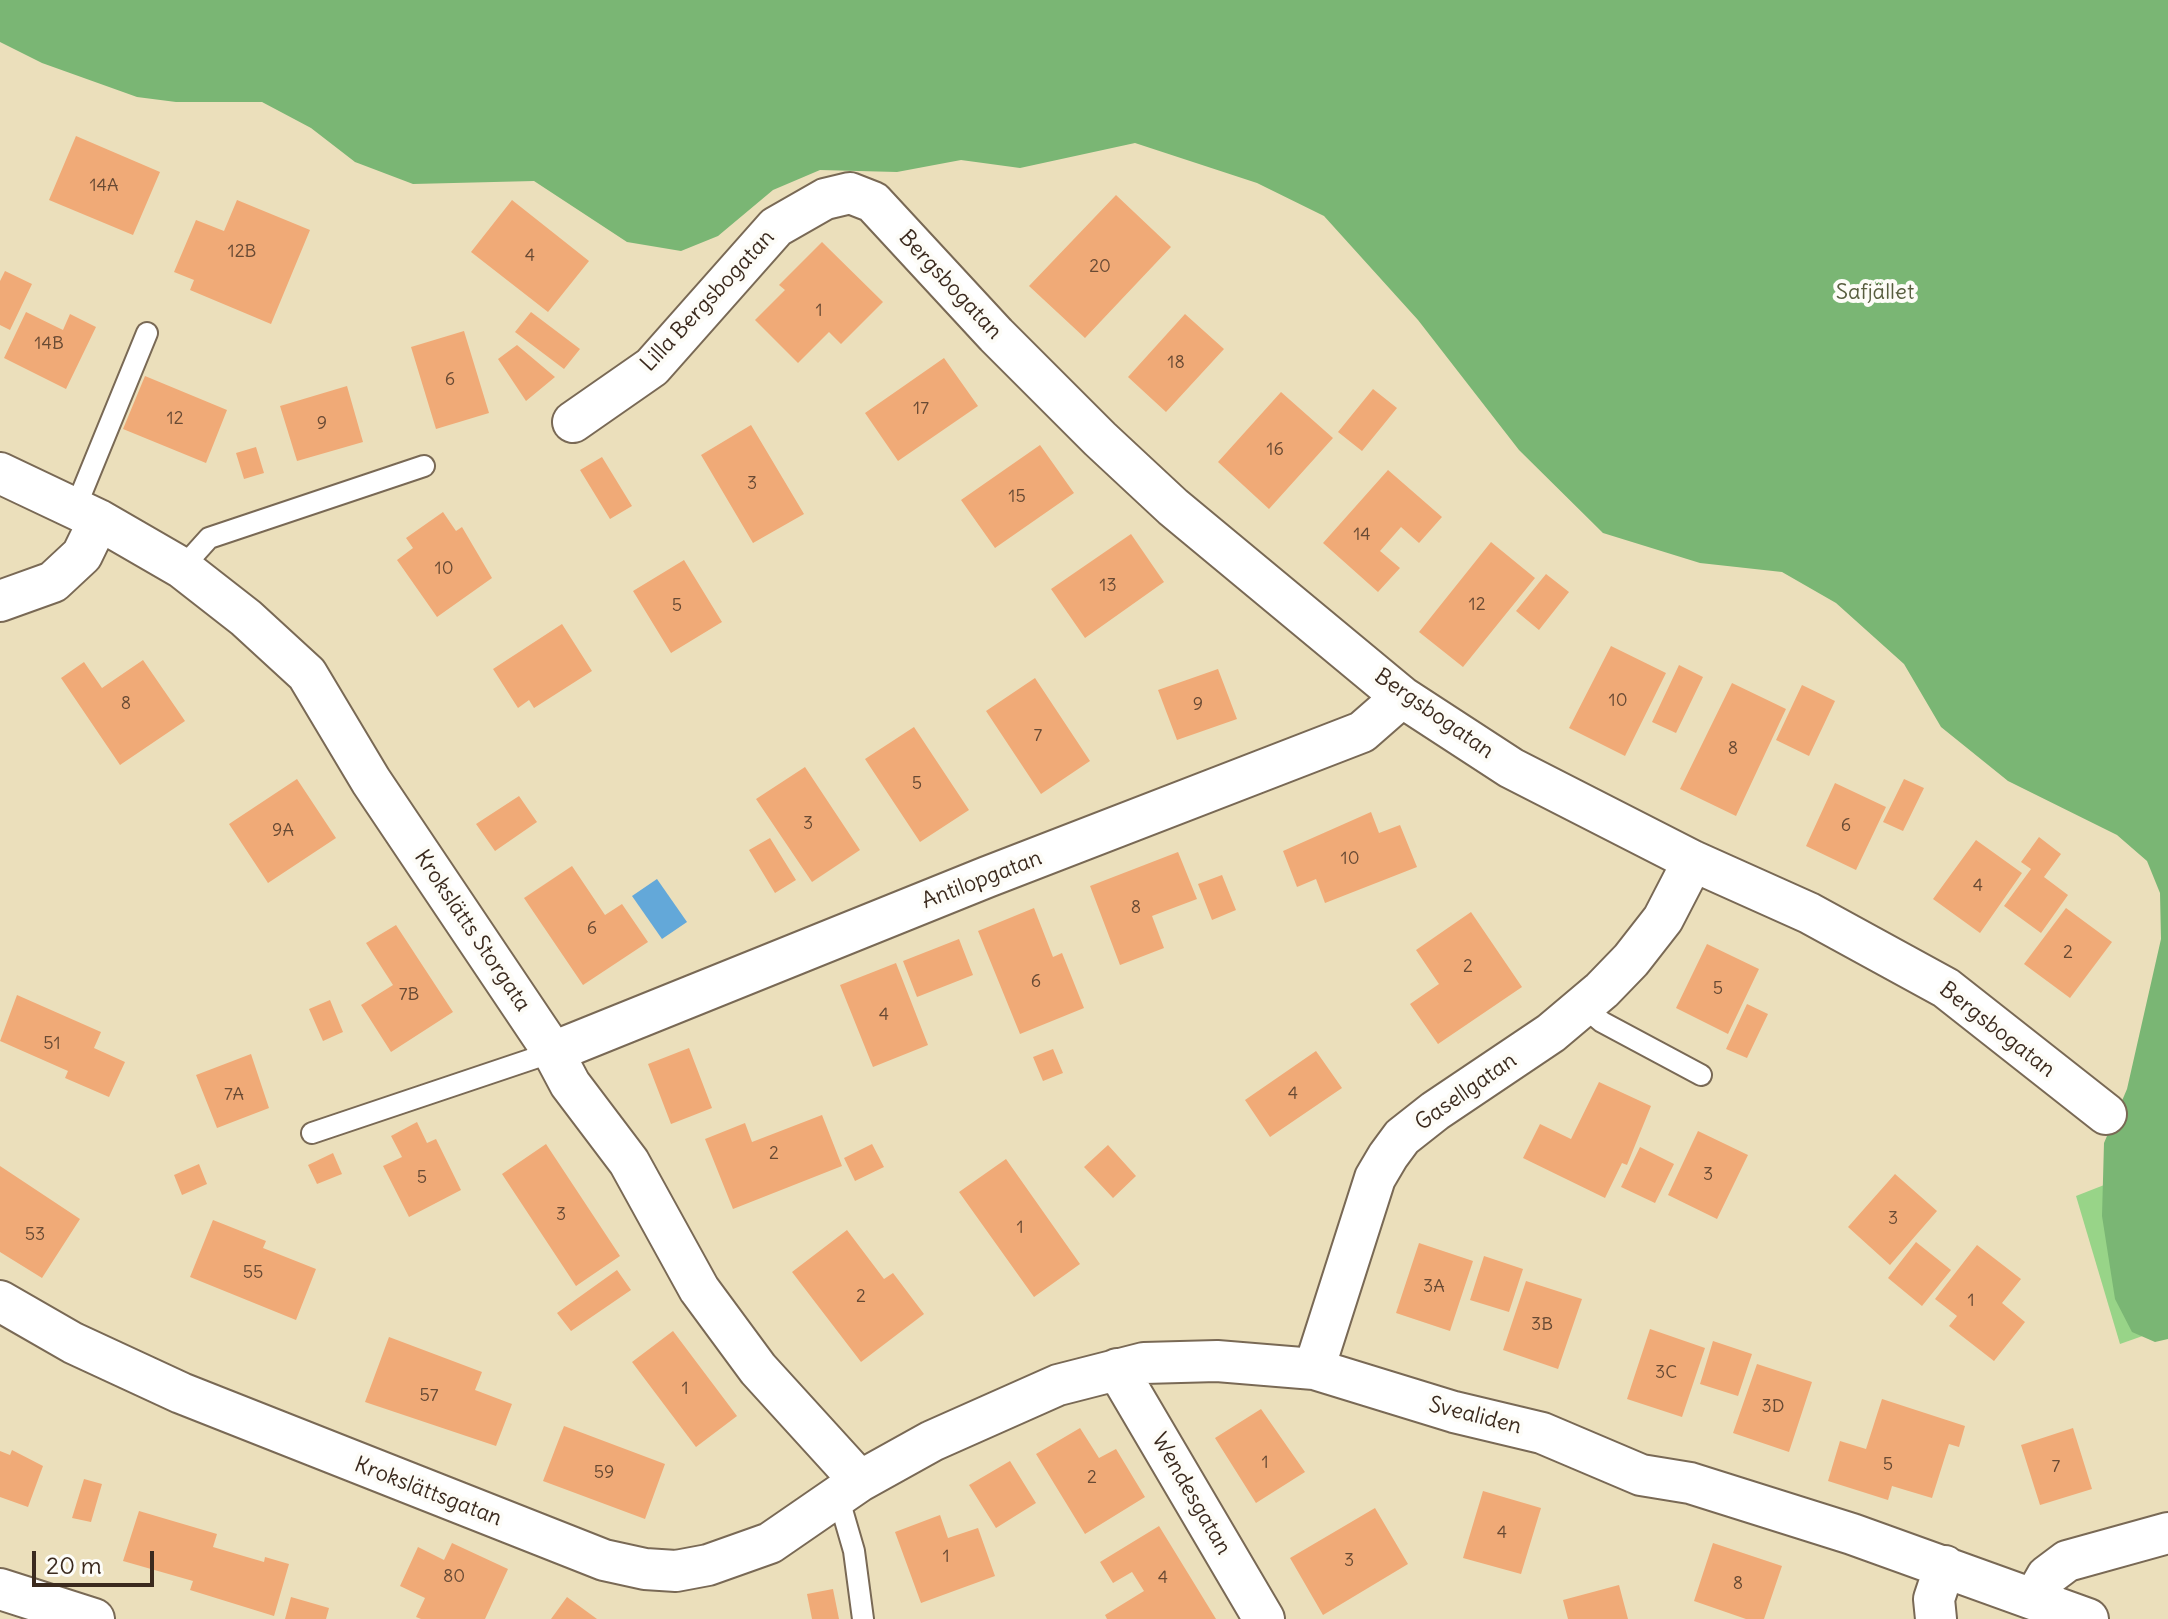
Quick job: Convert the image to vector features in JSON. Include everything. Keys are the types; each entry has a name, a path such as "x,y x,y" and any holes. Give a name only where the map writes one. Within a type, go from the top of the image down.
{"street":[{"name":"Lilla Bergsbogatan","path":"573,422 652,367 776,227 825,199 850,193"},
{"name":"Bergsbogatan","path":"850,193 873,202 996,335 1173,507 1402,697 1511,768 1693,861 1809,913 1946,988 2106,1114"},
{"name":"Krokslätts Storgata","path":"0,473 87,515 182,568 246,618 307,674 371,781 553,1052 570,1084 629,1162 699,1289 849,1488"},
{"path":"0,601 53,582 82,555 87,515"},
{"name":"Antilopgatan","path":"553,1052 987,877 1246,780 1362,732 1402,697"},
{"name":"Gasellgatan","path":"1314,1369 1375,1178 1402,1137 1584,1007 1631,960 1663,919 1693,861"},
{"name":"Krokslättsgatan","path":"0,1301 73,1343 181,1393 604,1560 676,1571 708,1565 770,1543 849,1488"},
{"name":"Svealiden","path":"849,1488 996,1410 1058,1385 1117,1369 1144,1363 1217,1361 1314,1369 1454,1412 1542,1433 1641,1475 1690,1483 1945,1566 2088,1619"},
{"name":"Wendesgatan","path":"1117,1369 1264,1619"},
{"path":"2035,1597 2047,1576 2067,1561 2168,1533"},
{"path":"1936,1619 1934,1599 1945,1566"},
{"path":"0,1589 94,1619"}],"lane":[{"path":"87,515 147,333"},
{"path":"182,568 209,538 424,466"},
{"path":"1584,1007 1602,1022 1701,1075"},
{"path":"312,1133 553,1052"},
{"path":"849,1488 863,1619"}],"green space":[{"name":"Safjället","path":"0,0 2168,0 2168,1339 2155,1342 2132,1332 2115,1299 2102,1216 2104,1143 2127,1089 2161,939 2160,893 2147,861 2117,835 2008,781 1941,727 1904,664 1836,603 1782,572 1700,563 1603,533 1519,450 1418,320 1324,216 1257,183 1135,143 1020,168 961,160 897,172 820,170 773,190 718,236 681,251 627,242 534,181 413,184 355,162 311,128 262,102 176,102 137,97 42,63 0,42"},
{"path":"2168,1160 2168,1327 2120,1344 2076,1196"}],"water":[{"path":"657,879 687,922 662,939 632,896"}],"building":[{"path":"76,136 160,172 133,235 49,200"},
{"path":"1116,195 1171,247 1085,338 1029,286"},
{"path":"237,200 310,230 271,324 190,290 194,280 174,272 196,220 224,231"},
{"path":"512,200 589,261 548,312 471,252"},
{"path":"822,242 883,302 841,344 829,332 798,363 755,320 785,290 779,285"},
{"path":"5,271 32,284 10,330 0,325 0,281"},
{"path":"26,312 63,330 70,314 96,327 66,389 4,358"},
{"path":"531,312 580,349 564,369 515,332"},
{"path":"1185,314 1224,349 1166,412 1128,377"},
{"path":"464,331 489,413 436,429 411,347"},
{"path":"517,345 555,377 526,401 498,359"},
{"path":"944,358 978,406 898,461 865,413"},
{"path":"145,376 227,410 206,463 123,429"},
{"path":"347,386 363,442 297,461 280,406"},
{"path":"1373,389 1397,408 1362,451 1338,432"},
{"path":"1281,392 1333,438 1269,509 1218,462"},
{"path":"751,425 804,514 753,543 701,455"},
{"path":"1040,445 1074,493 995,548 961,500"},
{"path":"256,447 264,473 244,479 236,453"},
{"path":"602,457 632,506 610,519 580,470"},
{"path":"1388,470 1442,517 1419,543 1401,527 1380,551 1400,568 1378,592 1323,543"},
{"path":"443,512 456,531 462,527 492,578 437,617 397,560 413,548 406,538"},
{"path":"1131,534 1164,582 1085,638 1051,589"},
{"path":"1491,542 1535,578 1463,667 1419,632"},
{"path":"684,560 722,622 671,653 633,591"},
{"path":"1546,574 1569,592 1539,630 1516,611"},
{"path":"562,624 592,671 534,708 529,700 518,708 493,669"},
{"path":"1611,646 1666,673 1625,756 1569,728"},
{"path":"143,660 185,721 120,765 61,678 84,662 102,688"},
{"path":"1679,665 1703,677 1676,733 1652,722"},
{"path":"1218,669 1237,719 1177,740 1158,690"},
{"path":"1035,678 1090,761 1041,794 986,711"},
{"path":"1732,683 1786,709 1736,816 1680,789"},
{"path":"1802,685 1835,701 1809,756 1776,740"},
{"path":"914,727 969,810 920,842 865,759"},
{"path":"805,767 860,850 812,882 756,799"},
{"path":"297,779 336,838 268,883 229,824"},
{"path":"1904,779 1924,788 1903,831 1883,822"},
{"path":"1835,783 1886,807 1856,870 1806,846"},
{"path":"519,796 537,822 495,851 476,824"},
{"path":"1371,812 1379,833 1400,825 1417,867 1325,903 1316,879 1297,887 1283,851"},
{"path":"2039,837 2061,854 2044,877 2068,895 2041,933 2004,906 2031,869 2021,862"},
{"path":"770,838 796,880 775,893 749,850"},
{"path":"1976,840 2022,873 1980,933 1933,899"},
{"path":"1178,852 1197,899 1152,916 1164,948 1120,965 1090,886"},
{"path":"572,866 605,915 622,904 648,942 583,985 524,898"},
{"path":"1222,875 1236,910 1212,920 1198,884"},
{"path":"1034,908 1053,957 1062,953 1084,1008 1020,1034 978,931"},
{"path":"2066,908 2112,942 2070,998 2024,964"},
{"path":"1471,912 1522,987 1438,1044 1410,1004 1439,984 1416,950"},
{"path":"396,925 453,1012 391,1052 361,1005 393,985 366,943"},
{"path":"959,939 973,975 917,997 903,961"},
{"path":"1707,944 1759,969 1728,1034 1676,1008"},
{"path":"896,963 928,1045 873,1067 840,985"},
{"path":"17,995 101,1032 94,1048 125,1062 109,1097 65,1078 68,1071 0,1041"},
{"path":"330,1000 343,1032 323,1041 309,1009"},
{"path":"1747,1004 1768,1014 1747,1058 1726,1049"},
{"path":"689,1048 712,1108 671,1124 648,1064"},
{"path":"1053,1049 1063,1073 1043,1081 1033,1057"},
{"path":"1316,1051 1342,1088 1270,1137 1245,1100"},
{"path":"251,1054 269,1108 217,1128 196,1075"},
{"path":"1599,1082 1651,1106 1627,1165 1622,1163 1605,1198 1523,1158 1540,1124 1571,1139"},
{"path":"822,1115 842,1166 733,1209 705,1139 745,1123 752,1142"},
{"path":"417,1122 427,1143 436,1139 461,1190 409,1217 383,1166 402,1157 391,1136"},
{"path":"1698,1131 1748,1155 1717,1219 1668,1195"},
{"path":"546,1144 620,1256 576,1286 502,1174"},
{"path":"872,1144 884,1167 855,1181 844,1158"},
{"path":"1108,1145 1136,1176 1113,1198 1084,1167"},
{"path":"1640,1147 1674,1164 1655,1203 1621,1187"},
{"path":"333,1153 342,1174 317,1184 308,1165"},
{"path":"1006,1159 1080,1264 1034,1297 959,1192"},
{"path":"199,1164 207,1184 182,1195 174,1175"},
{"path":"0,1166 80,1219 42,1278 0,1252"},
{"path":"1895,1174 1937,1211 1890,1265 1848,1227"},
{"path":"213,1220 266,1241 263,1248 316,1269 296,1320 190,1277"},
{"path":"847,1230 884,1279 893,1273 924,1314 861,1362 792,1272"},
{"path":"1916,1242 1951,1270 1922,1306 1888,1278"},
{"path":"1419,1243 1473,1261 1450,1331 1396,1313"},
{"path":"1977,1245 2021,1279 2002,1303 2025,1322 1994,1361 1949,1326 1957,1316 1935,1299"},
{"path":"1484,1256 1523,1269 1509,1312 1470,1300"},
{"path":"617,1270 631,1290 571,1331 557,1313"},
{"path":"1526,1281 1582,1299 1558,1369 1503,1350"},
{"path":"1650,1329 1705,1348 1682,1417 1627,1399"},
{"path":"673,1331 737,1416 696,1447 632,1362"},
{"path":"389,1337 482,1372 475,1390 512,1404 496,1446 365,1402"},
{"path":"1713,1341 1752,1354 1738,1396 1700,1384"},
{"path":"1757,1364 1812,1382 1789,1452 1733,1433"},
{"path":"1882,1399 1965,1426 1959,1447 1949,1444 1932,1498 1892,1486 1888,1500 1828,1481 1840,1441 1866,1449"},
{"path":"1261,1409 1305,1472 1256,1503 1215,1438"},
{"path":"564,1426 665,1464 645,1519 543,1481"},
{"path":"1080,1428 1099,1458 1116,1449 1145,1497 1085,1534 1036,1454"},
{"path":"2073,1428 2092,1489 2040,1505 2021,1445"},
{"path":"12,1450 43,1466 28,1507 0,1497 0,1451 10,1455"},
{"path":"1010,1461 1036,1503 996,1528 969,1485"},
{"path":"84,1479 102,1484 91,1522 72,1518"},
{"path":"1483,1491 1541,1508 1521,1574 1463,1558"},
{"path":"1375,1508 1408,1564 1323,1615 1290,1558"},
{"path":"139,1511 217,1534 213,1547 264,1562 265,1557 289,1564 274,1616 190,1590 193,1581 123,1561"},
{"path":"940,1515 948,1538 978,1528 995,1576 921,1603 895,1532"},
{"path":"1159,1526 1216,1619 1107,1619 1105,1615 1144,1591 1132,1572 1113,1583 1100,1562"},
{"path":"452,1543 508,1569 485,1619 421,1619 416,1617 425,1598 400,1586 418,1547 444,1560"},
{"path":"1713,1543 1782,1566 1764,1619 1746,1619 1694,1601"},
{"path":"1619,1585 1628,1619 1568,1619 1563,1600"},
{"path":"833,1589 839,1619 812,1619 807,1594"},
{"path":"291,1597 329,1608 326,1619 285,1619"},
{"path":"567,1597 597,1619 551,1619"}]}
